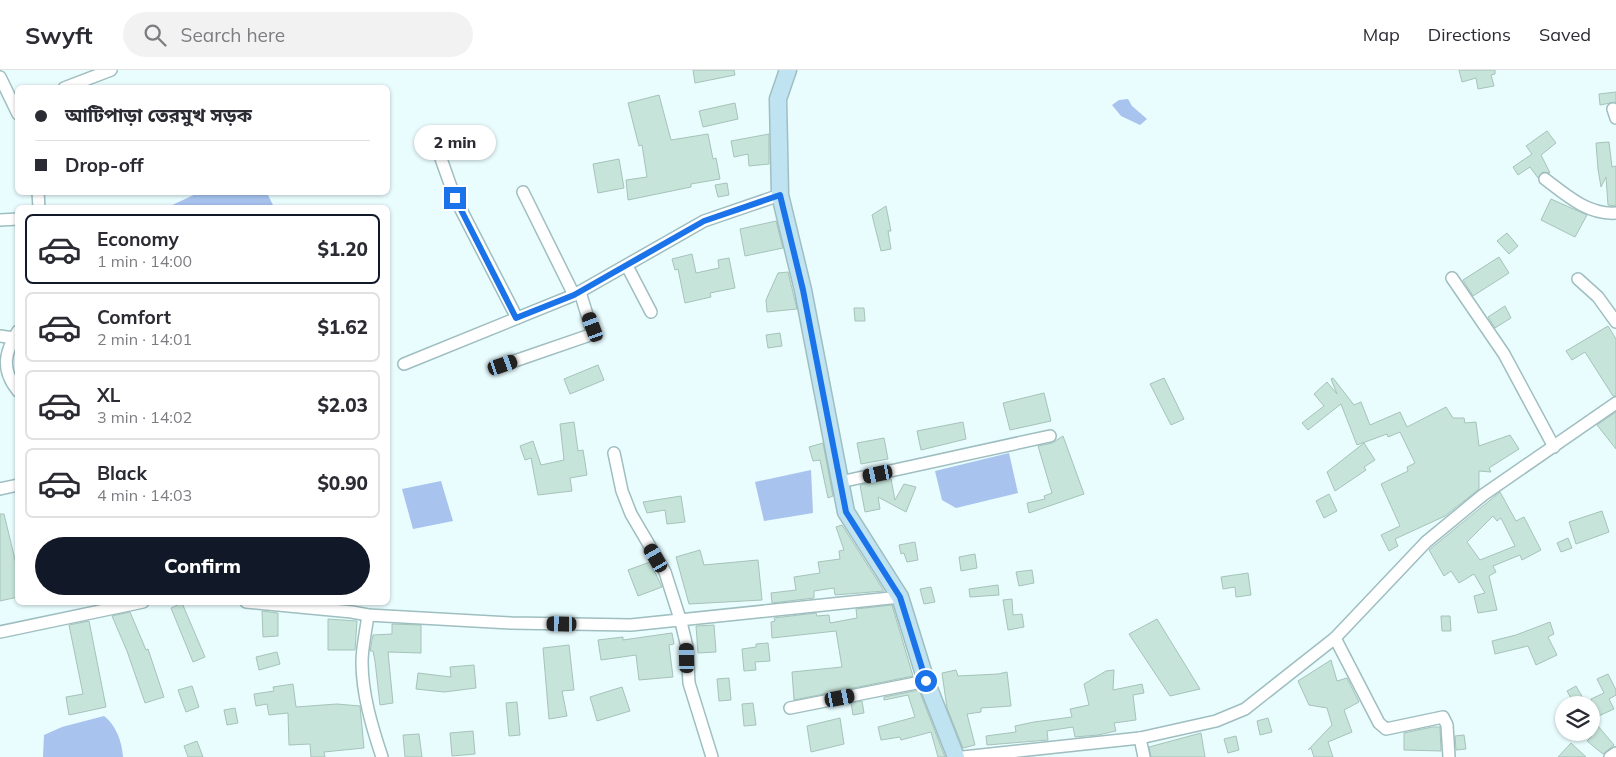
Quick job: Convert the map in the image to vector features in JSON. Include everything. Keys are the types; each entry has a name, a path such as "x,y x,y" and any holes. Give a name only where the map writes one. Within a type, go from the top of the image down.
{"main road":[{"path":"788,70 778,99 780,195 803,290 846,512 900,597 926,681 956,757"}],"street":[{"path":"72,85 111,70"},
{"path":"0,77 15,101"},
{"path":"434,139 455,198 516,318"},
{"path":"1545,179 1581,205 1605,213 1616,212"},
{"path":"503,365 593,334 577,294 523,192"},
{"path":"404,364 577,294 704,221 780,195"},
{"path":"0,220 15,219"},
{"path":"627,266 651,312"},
{"path":"1452,278 1504,354 1554,447"},
{"path":"1578,279 1598,296 1616,322"},
{"path":"0,336 15,334"},
{"path":"15,334 4,359 6,372 15,386"},
{"path":"963,757 1140,738 1216,721 1245,709 1334,638 1426,542 1483,495 1538,455 1554,447 1616,403"},
{"path":"840,482 1050,436"},
{"path":"614,453 622,491 631,514 665,572 687,647 689,683 712,757"},
{"path":"0,489 15,486"},
{"path":"293,605 324,607 368,615 511,623 631,626 900,597"},
{"path":"0,632 128,605"},
{"path":"368,615 362,662 365,693 371,726 382,757"},
{"path":"1334,638 1379,723 1386,729 1443,717 1447,725 1449,757"},
{"path":"790,708 926,681"},
{"path":"1140,738 1144,757"},
{"path":"1610,757 1616,753"}],"water":[{"path":"1128,99 1132,106 1147,119 1140,125 1121,116 1112,105 1119,100"},
{"path":"194,195 268,195 273,205 172,205"},
{"path":"1009,453 1018,493 956,508 942,500 935,471"},
{"path":"811,470 813,513 764,521 755,482"},
{"path":"441,481 453,521 413,529 402,489"},
{"path":"104,716 118,734 123,757 43,757 44,735 62,727"}],"building":[{"path":"693,70 734,70 735,75 695,83"},
{"path":"1459,70 1495,70 1495,74 1491,75 1494,86 1478,89 1476,78 1462,82"},
{"path":"1616,92 1616,102 1600,105 1599,94"},
{"path":"659,95 671,140 708,134 713,159 716,158 720,179 691,184 691,187 628,200 626,180 647,177 642,145 639,146 628,103"},
{"path":"735,103 738,119 703,127 699,111"},
{"path":"1547,131 1556,143 1541,155 1550,173 1543,172 1538,178 1530,167 1518,175 1513,167 1532,154 1526,146"},
{"path":"769,134 769,164 749,166 748,154 734,157 731,141"},
{"path":"1609,142 1612,167 1616,166 1616,206 1608,205 1606,177 1601,187 1598,169 1596,143"},
{"path":"619,159 624,188 598,193 593,164"},
{"path":"727,183 729,195 718,197 715,185"},
{"path":"1551,199 1587,215 1575,237 1541,220"},
{"path":"886,206 891,231 888,231 891,249 881,251 872,215"},
{"path":"776,221 783,248 745,256 740,229"},
{"path":"1507,233 1518,246 1509,254 1497,241"},
{"path":"692,254 696,273 719,268 718,260 729,258 735,288 710,293 711,297 685,303 678,269 675,270 672,259"},
{"path":"1499,257 1509,273 1473,296 1463,280"},
{"path":"788,272 797,309 767,312 766,300 778,273"},
{"path":"1505,306 1511,318 1495,328 1488,317"},
{"path":"854,308 864,308 865,321 855,321"},
{"path":"1608,326 1616,339 1616,396 1613,396 1585,352 1572,360 1566,351"},
{"path":"780,333 782,346 768,348 766,335"},
{"path":"598,365 604,380 570,394 564,379"},
{"path":"1164,378 1184,419 1171,425 1150,384"},
{"path":"1333,378 1354,405 1361,402 1370,425 1400,412 1407,427 1446,407 1453,418 1464,418 1465,423 1476,422 1479,446 1510,435 1519,449 1489,468 1491,472 1479,471 1479,489 1445,516 1395,539 1398,546 1389,551 1381,535 1400,526 1381,484 1408,471 1407,467 1415,463 1400,432 1388,437 1387,434 1357,445 1341,404 1308,430 1302,423 1324,406 1314,394 1327,382 1337,394 1331,379"},
{"path":"1044,393 1051,421 1010,430 1003,403"},
{"path":"1616,412 1616,449 1597,425"},
{"path":"574,422 578,451 583,450 587,475 570,478 572,491 538,495 531,458 525,460 520,446 533,441 541,465 564,460 560,424"},
{"path":"963,422 966,439 921,450 917,431"},
{"path":"1063,436 1084,494 1029,513 1027,503 1045,499 1044,496 1052,493 1038,446 1052,443"},
{"path":"884,438 888,459 861,464 857,443"},
{"path":"823,443 833,496 828,498 820,460 813,461 809,447"},
{"path":"1364,443 1375,460 1364,467 1366,470 1335,491 1327,472"},
{"path":"891,479 895,500 904,484 916,487 906,512 878,497 880,509 865,512 860,485"},
{"path":"1500,492 1516,521 1524,517 1541,550 1522,560 1520,555 1493,566 1496,572 1489,576 1497,610 1478,613 1474,596 1485,593 1474,574 1459,583 1451,571 1444,576 1429,550","holes":["1493,516 1497,521 1501,518 1515,546 1480,560 1467,542"]},
{"path":"1329,494 1337,511 1324,518 1316,501"},
{"path":"681,496 685,522 667,524 665,510 647,513 643,502"},
{"path":"1602,511 1609,532 1576,544 1569,522"},
{"path":"0,514 4,514 15,560 15,598 0,601"},
{"path":"842,525 884,591 835,595 834,588 814,591 814,598 772,603 771,593 796,590 794,577 820,573 818,562 840,559 839,551 844,550 836,527"},
{"path":"1568,538 1572,548 1561,552 1557,543"},
{"path":"915,542 918,560 907,562 904,553 901,554 899,545"},
{"path":"700,550 704,565 758,560 762,600 689,604 676,557"},
{"path":"975,554 977,568 961,571 959,557"},
{"path":"650,562 662,587 638,596 628,570"},
{"path":"1032,570 1034,583 1019,586 1016,572"},
{"path":"1248,573 1251,595 1236,597 1235,587 1223,589 1221,577"},
{"path":"998,585 999,595 970,597 969,589"},
{"path":"931,587 935,602 924,604 920,589"},
{"path":"1012,599 1013,615 1022,614 1024,627 1008,630 1003,600"},
{"path":"183,605 205,657 193,662 171,608"},
{"path":"892,605 913,676 794,700 792,672 842,667 836,631 772,638 771,622 775,621 774,618 816,613 817,616 829,615 830,623 857,618 856,609"},
{"path":"262,611 278,613 278,636 263,637"},
{"path":"130,612 146,650 148,649 164,697 145,703 127,651 112,616"},
{"path":"1441,616 1450,616 1451,631 1442,631"},
{"path":"328,619 357,621 355,650 328,650"},
{"path":"1157,619 1200,689 1170,696 1129,634"},
{"path":"89,621 106,707 69,715 66,697 83,694 69,625"},
{"path":"1550,622 1554,634 1548,637 1557,655 1536,665 1528,646 1495,654 1492,641 1516,635"},
{"path":"392,624 421,625 421,653 388,652 393,703 380,705 375,661 373,651 370,651 373,635 392,634"},
{"path":"714,625 716,652 698,653 696,626"},
{"path":"672,633 674,644 669,645 673,677 639,680 636,655 601,660 598,640 623,637 623,640"},
{"path":"768,643 770,661 755,662 756,670 744,671 742,649 756,647 756,644"},
{"path":"569,645 574,690 562,691 567,716 549,719 543,648"},
{"path":"277,652 280,664 259,670 256,657"},
{"path":"1331,660 1337,681 1347,678 1359,702 1344,710 1352,732 1328,742 1333,757 1314,757 1311,748 1308,750 1332,725 1327,708 1309,705 1298,681"},
{"path":"474,665 476,688 444,692 416,689 418,673 451,677 450,667"},
{"path":"956,670 958,676 1007,672 1011,706 981,708 981,712 967,714 975,745 963,748 947,708 942,673"},
{"path":"1114,670 1113,690 1142,684 1144,693 1133,695 1136,720 1114,723 1116,731 1098,735 1075,737 1073,727 1047,731 1048,740 987,745 986,736 1016,732 1015,726 1072,717 1070,709 1089,705 1084,684 1106,671"},
{"path":"1608,674 1616,690 1616,695 1609,699 1614,709 1600,715 1600,696 1598,696 1604,693 1597,679"},
{"path":"729,678 731,700 719,701 717,679"},
{"path":"293,684 296,707 337,704 360,706 364,748 324,752 325,757 311,757 310,744 289,745 288,713 269,715 267,704 256,706 254,694 274,691 273,687"},
{"path":"192,686 199,707 186,712 178,690"},
{"path":"1576,686 1582,696 1570,696 1567,691"},
{"path":"622,687 630,711 597,721 590,697"},
{"path":"919,690 945,757 938,757 931,732 901,740 900,737 881,740 878,727 915,717 908,695 884,700 884,697"},
{"path":"862,701 864,713 853,715 851,703"},
{"path":"517,702 520,735 509,736 506,703"},
{"path":"753,703 756,725 744,726 742,704"},
{"path":"235,708 238,723 227,725 224,710"},
{"path":"840,718 844,744 811,752 807,726"},
{"path":"1268,718 1272,732 1260,735 1257,721"},
{"path":"1440,727 1441,751 1404,750 1404,733"},
{"path":"1600,728 1614,745 1603,754 1587,741 1600,741"},
{"path":"473,731 475,754 452,756 450,733"},
{"path":"1201,733 1205,757 1151,757 1149,747"},
{"path":"419,734 422,757 405,757 403,735"},
{"path":"1464,735 1466,749 1456,750 1455,736"},
{"path":"1236,736 1239,750 1228,753 1224,739"},
{"path":"197,741 203,757 188,757 184,746"},
{"path":"1571,743 1586,757 1558,757"}],"route":[{"path":"455,198 516,318 574,295 704,221 780,195 803,290 846,512 900,597 926,681"}]}
